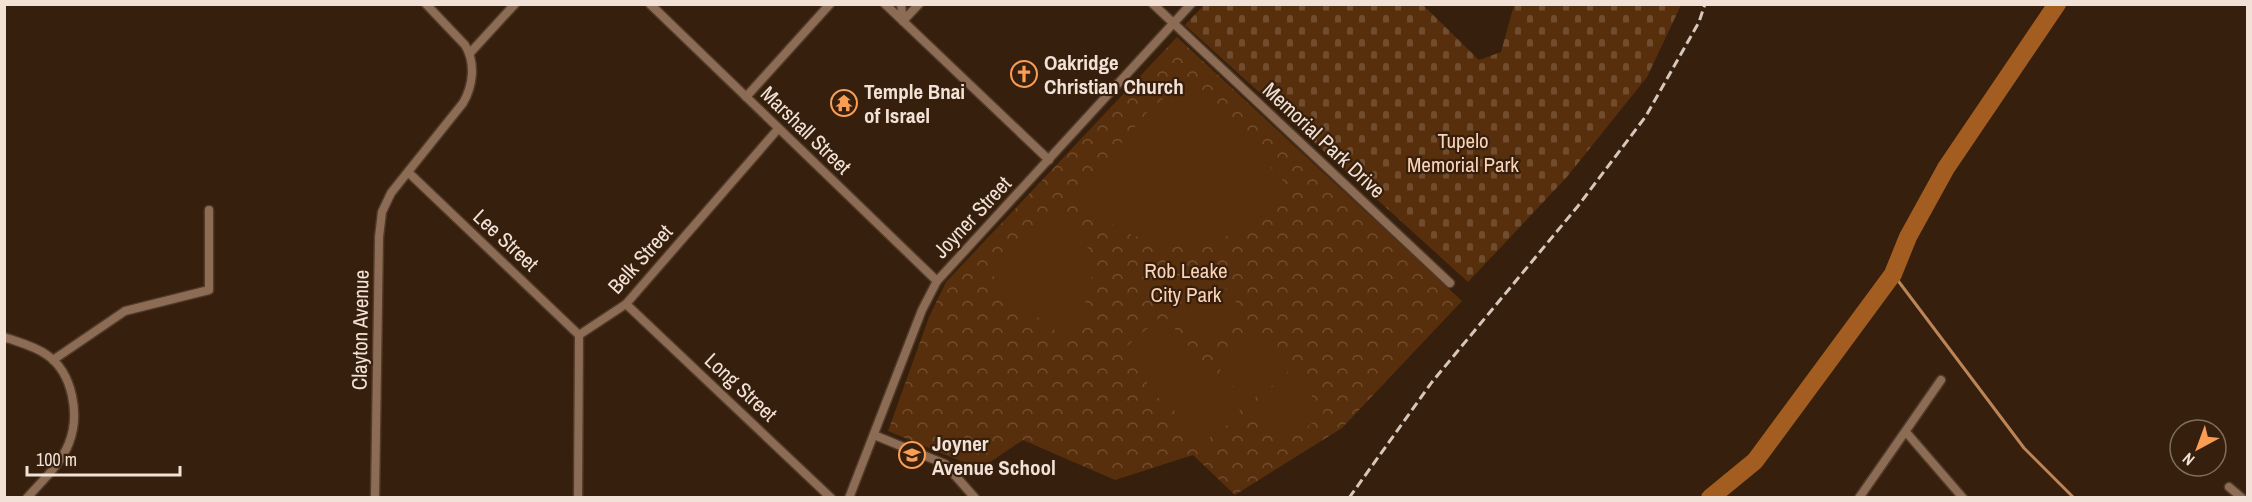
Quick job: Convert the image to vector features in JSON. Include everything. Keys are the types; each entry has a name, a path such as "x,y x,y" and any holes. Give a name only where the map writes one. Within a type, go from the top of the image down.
{"street":[{"path":"426,4 470,53 515,4"},
{"name":"Marshall Street","path":"650,4 937,281"},
{"path":"746,97 830,4"},
{"path":"885,4 1049,160"},
{"path":"901,4 903,21"},
{"path":"903,21 919,4"},
{"name":"Memorial Park Drive","path":"1153,4 1450,283"},
{"name":"Joyner Street","path":"849,498 922,310 937,281 1191,4"},
{"name":"Clayton Avenue","path":"375,498 380,224 386,202 468,95 472,71 470,53"},
{"name":"Belk Street","path":"579,335 626,304 778,129"},
{"name":"Lee Street","path":"408,172 579,335"},
{"path":"53,360 125,311 209,290 209,210"},
{"name":"Long Street","path":"626,304 831,498"},
{"path":"578,498 579,335"},
{"path":"4,337 37,349 53,360 62,371 72,393 74,416 72,431 64,453 27,498"},
{"path":"1858,498 1941,380"},
{"path":"1906,432 1963,498"},
{"path":"874,435 945,464 975,498"},
{"path":"2229,487 2242,498"}],"green space":[{"name":"Tupelo Memorial Park","path":"1204,5 1423,5 1479,60 1501,52 1514,5 1681,5 1647,77 1566,178 1468,282 1185,25"},
{"name":"Rob Leake City Park","path":"1177,37 1462,301 1342,428 1235,495 1193,455 1115,480 1023,440 980,469 888,431 929,317 946,282"},
{"path":"1175,89 1188,89 1207,101 1293,191 1279,204 1236,233 1204,242 1152,240 1130,234 1109,222 1077,197 1148,111"},
{"path":"1059,204 1083,237 1090,253 1092,269 1091,285 1086,302 1065,338 995,284 993,272 998,258"},
{"path":"1212,279 1222,285 1232,296 1244,320 1209,345 1201,344 1178,314 1178,306"},
{"path":"1158,319 1167,319 1205,367 1204,374 1168,401 1161,401 1124,353 1126,347"},
{"path":"1254,336 1260,336 1288,368 1286,376 1246,404 1219,368 1219,363"},
{"path":"1209,374 1215,375 1240,408 1238,417 1204,442 1197,442 1173,409 1174,401"},
{"path":"1295,375 1323,410 1323,415 1282,445 1255,411 1255,405"}],"waterway":[{"path":"1710,498 1755,461 1893,274 1908,237 1946,168 2057,4"},
{"path":"1893,274 2024,448 2074,498"}],"railway":[{"path":"1349,498 1432,382 1578,206 1646,116 1699,22 1705,4"}],"place":[{"name":"Oakridge Christian Church","path":"1024,74"},
{"name":"Temple Bnai of Israel","path":"844,103"},
{"name":"Joyner Avenue School","path":"912,455"}]}
